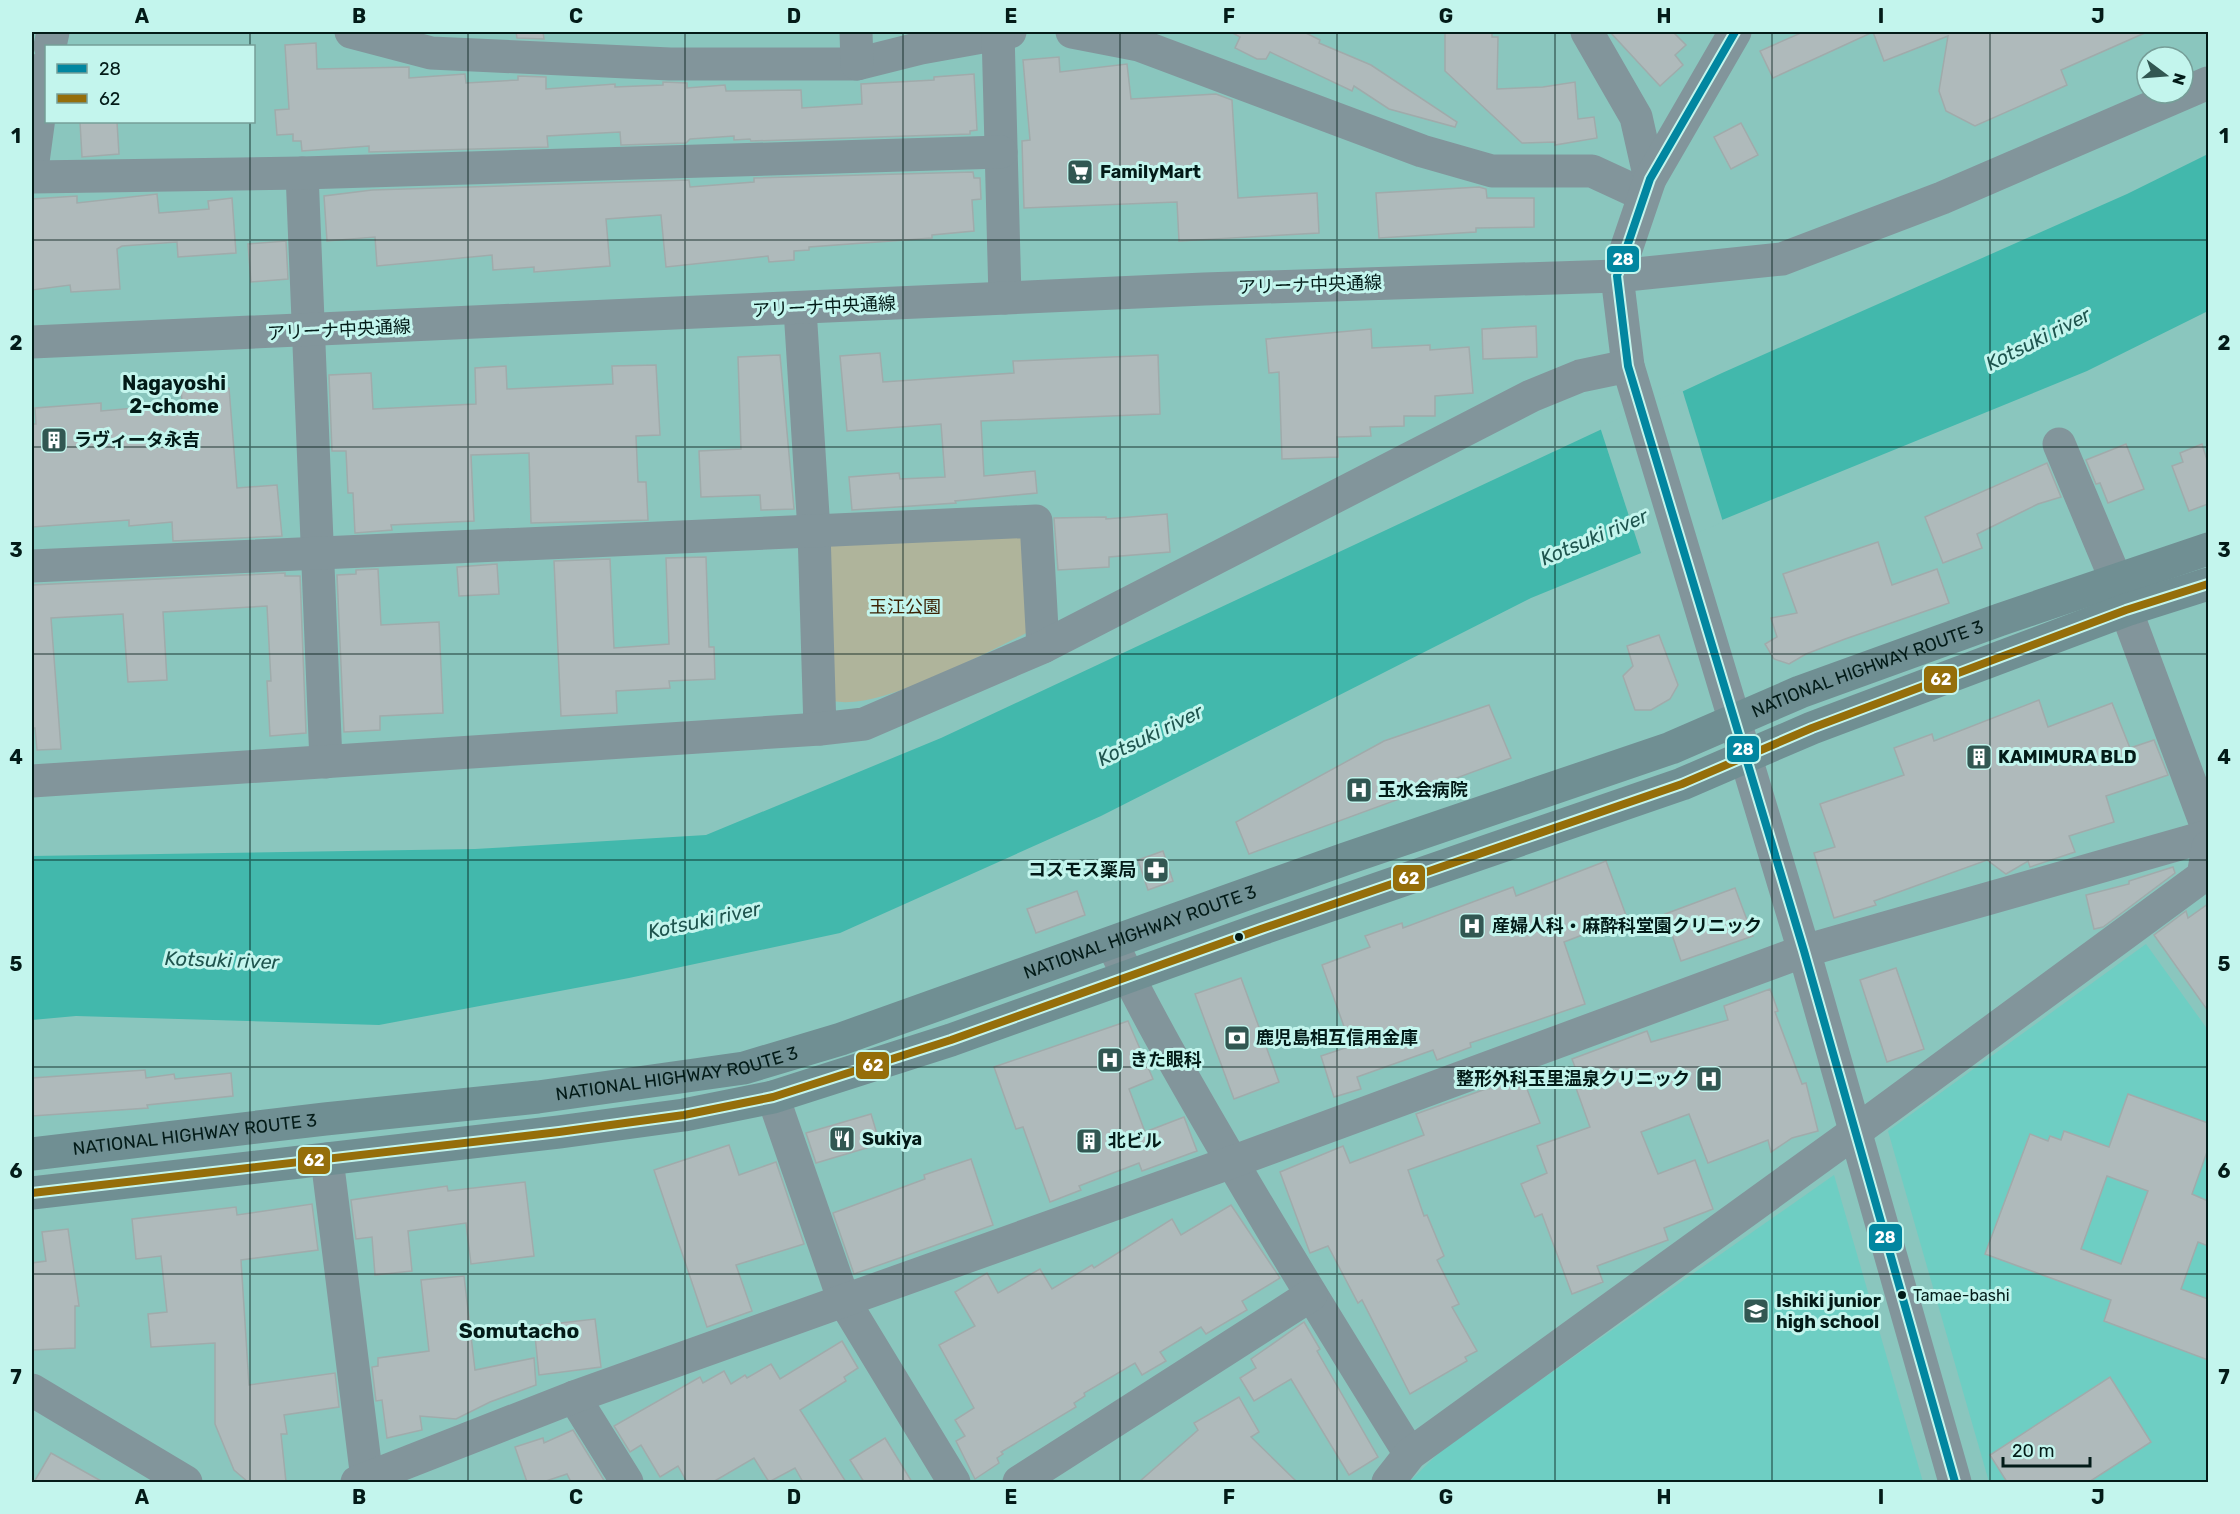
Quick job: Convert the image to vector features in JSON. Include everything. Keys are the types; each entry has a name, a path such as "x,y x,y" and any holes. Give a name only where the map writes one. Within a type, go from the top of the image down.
{"highway":[{"name":"NATIONAL HIGHWAY ROUTE 3","path":"32,1193 684,1115 774,1096 951,1040 1128,976 1682,784 2121,595 2208,549"},
{"name":"NATIONAL HIGHWAY ROUTE 3","path":"32,1154 326,1119 538,1097 744,1068 841,1039 1344,859 1671,748 1822,684 2121,595 2208,585"}],"street":[{"path":"351,32 431,53 670,64 857,64 998,32 1010,32"},
{"path":"856,32 857,64"},
{"path":"998,32 1005,298"},
{"path":"1072,32 1139,45 1432,154 1492,171 1592,171 1647,187"},
{"path":"1587,32 1636,117 1647,187"},
{"path":"1735,32 1647,187 1617,276 1629,370 1804,951 1955,1482"},
{"path":"32,170 43,65"},
{"name":"アリーナ中央通線","path":"32,342 310,332 1005,298 1617,276 1782,259 1942,198 2208,83"},
{"path":"32,177 302,173 1001,152"},
{"path":"302,173 310,332 315,552 326,762"},
{"path":"800,309 814,531 820,729"},
{"path":"32,780 820,729 875,720 1043,647 1531,396 1580,376 1629,370"},
{"path":"2059,444 2121,595 2208,830"},
{"path":"32,566 1036,521 1043,647"},
{"path":"327,1159 362,1481 574,1397 1232,1162 1804,951 2208,836"},
{"path":"1389,1482 1410,1454 1855,1132 2203,876 2208,847"},
{"path":"1112,943 1128,976 1232,1162 1410,1454"},
{"path":"774,1096 844,1301 954,1482"},
{"path":"1019,1482 1311,1295"},
{"path":"32,1390 186,1482"},
{"path":"574,1397 627,1482"}],"shaded area":[{"path":"2146,944 2208,1030 2208,1482 1989,1482 1888,1131"},
{"name":"Ishiki junior high school","path":"1834,1175 1923,1482 1409,1482 1445,1447"}],"green space":[{"name":"玉江公園","path":"1018,528 1030,539 1033,630 962,665 905,689 854,702 833,701 827,549 837,538"}],"water":[{"name":"Kotsuki river","path":"2208,154 2208,311 2087,371 1531,598 1101,816 840,933 629,978 379,1025 76,1016 32,1020 32,856 475,849 706,835 941,738 1722,373 2127,194"}],"pier":[{"path":"1682,389 1723,522 1642,556 1600,427"}],"building":[{"path":"516,32 543,32 544,39 517,38"},
{"path":"1231,32 1304,32 1320,40 1319,43 1371,65 1457,122 1455,127 1389,109 1354,86 1352,91 1270,52 1266,59 1257,59 1235,48 1240,37"},
{"path":"1445,32 1492,32 1492,37 1498,37 1497,89 1543,87 1575,82 1578,119 1594,117 1597,138 1555,145 1555,142 1522,143 1445,71"},
{"path":"1610,32 1673,32 1686,45 1675,55 1683,65 1660,86"},
{"path":"1803,32 1873,32 1773,78 1760,51"},
{"path":"1873,32 2147,32 2061,70 2067,85 1975,126 1946,111 1939,91 1948,36 1884,61"},
{"path":"316,43 317,69 409,67 409,78 465,74 466,83 518,80 518,76 546,77 546,89 615,84 615,87 663,85 663,82 687,83 687,88 725,85 726,91 801,90 802,108 862,104 861,84 934,80 934,77 974,74 977,130 970,131 970,134 751,141 750,139 734,140 734,136 690,139 686,143 621,145 620,132 547,136 548,147 369,152 369,146 302,151 301,141 293,141 293,134 277,135 275,110 289,109 285,45"},
{"path":"1059,57 1060,72 1127,64 1131,99 1216,94 1232,100 1238,198 1317,193 1319,233 1179,241 1177,202 1024,208 1022,141 1030,140 1023,60"},
{"path":"80,123 117,123 119,154 82,157"},
{"path":"1741,123 1758,155 1731,169 1714,137"},
{"path":"973,172 974,178 980,178 981,199 972,200 974,231 932,235 932,238 809,247 809,250 794,251 794,260 769,262 768,256 666,267 661,215 606,219 610,266 534,272 534,267 493,270 492,255 377,266 375,237 327,241 324,196 372,190 689,180 690,187 754,182 754,178"},
{"path":"1479,187 1486,189 1487,198 1534,198 1534,227 1476,228 1476,232 1379,238 1376,193"},
{"path":"157,194 159,213 209,209 208,201 232,198 236,253 178,257 177,242 122,246 117,249 120,289 71,292 70,285 32,290 32,199 77,196 77,203"},
{"path":"286,241 288,279 251,282 248,244"},
{"path":"1536,326 1537,357 1483,359 1482,329"},
{"path":"1371,329 1372,348 1430,345 1430,350 1469,347 1473,393 1435,396 1435,416 1404,416 1404,426 1370,427 1371,436 1337,437 1338,457 1282,459 1279,372 1269,373 1266,339"},
{"path":"880,353 883,382 1014,373 1013,361 1158,355 1160,414 981,421 984,476 1035,471 1037,493 955,501 956,503 852,510 849,477 899,473 900,479 945,477 941,424 847,431 840,356"},
{"path":"780,355 794,509 761,510 760,495 701,497 699,451 741,449 738,357"},
{"path":"656,365 660,435 636,436 638,482 646,482 648,520 531,523 529,453 471,455 474,521 391,525 392,530 355,533 353,493 348,493 346,451 332,451 329,375 371,373 373,409 476,404 475,368 506,366 507,389 613,384 612,366"},
{"path":"218,380 219,389 229,388 237,488 277,485 282,536 173,541 172,522 129,526 129,520 32,527 32,424 36,424 35,408 101,403 101,411 182,404 181,383"},
{"path":"2126,444 2144,489 2108,503 2100,483 2096,484 2086,460"},
{"path":"2202,444 2208,463 2208,504 2189,511 2172,466 2183,462 2180,453"},
{"path":"2047,463 2061,497 2038,504 1977,534 1982,548 1943,563 1925,517"},
{"path":"1167,514 1170,552 1109,557 1109,567 1058,570 1054,518 1106,517 1106,519"},
{"path":"1878,542 1892,585 1937,569 1949,603 1845,639 1806,654 1789,664 1774,659 1765,644 1777,637 1771,618 1797,613 1783,574"},
{"path":"706,557 709,647 714,647 715,679 669,681 670,688 616,691 617,713 561,716 554,561 610,559 614,648 669,644 666,558"},
{"path":"497,564 499,594 459,596 457,567"},
{"path":"378,569 381,625 439,622 443,713 380,716 380,730 344,732 337,575 356,574 356,570"},
{"path":"285,573 285,576 300,576 306,733 270,736 267,681 271,681 267,606 163,612 167,680 128,682 123,614 51,618 61,749 37,750 35,728 32,728 32,585"},
{"path":"1659,635 1678,685 1670,699 1651,710 1635,710 1623,676 1633,666 1627,646"},
{"path":"2039,700 2048,727 2112,703 2130,748 2154,740 2168,775 2106,796 2114,822 2069,836 2075,852 2030,867 2028,861 2006,874 1987,860 1874,901 1876,905 1834,918 1814,853 1835,847 1820,804 1904,775 1894,748 1932,734 1934,741"},
{"name":"玉水会病院","path":"1489,705 1511,758 1249,854 1236,822 1384,741"},
{"name":"コスモス薬局","path":"1163,851 1173,881 1148,890 1138,860"},
{"path":"1606,861 1627,918 1564,942 1585,1004 1470,1043 1471,1047 1437,1060 1433,1050 1357,1077 1361,1089 1334,1097 1321,1056 1351,1046 1322,965 1370,947 1365,936 1402,923 1403,928 1513,887 1516,896"},
{"path":"2173,867 2175,873 2103,927 2094,929 2086,895 2129,884 2129,881"},
{"path":"1735,888 1753,936 1681,961 1665,914"},
{"path":"1077,891 1085,915 1036,933 1027,909"},
{"path":"2208,904 2208,1011 2154,935 2186,911 2188,918"},
{"path":"1896,968 1924,1049 1887,1062 1860,980"},
{"name":"鹿児島相互信用金庫","path":"1241,978 1279,1082 1234,1099 1195,994"},
{"path":"1770,989 1778,1011 1775,1012 1802,1084 1806,1083 1818,1131 1792,1138 1771,1152 1768,1140 1708,1163 1689,1114 1641,1132 1658,1174 1695,1160 1713,1209 1664,1228 1668,1240 1597,1266 1603,1282 1572,1294 1542,1214 1535,1217 1521,1184 1547,1173 1537,1146 1590,1127 1576,1088 1582,1086 1572,1059 1647,1031 1651,1042 1728,1020 1724,1006"},
{"path":"1128,1021 1153,1079 1129,1089 1145,1132 1184,1117 1197,1151 1142,1171 1139,1163 1079,1186 1081,1190 1050,1202 1023,1127 1016,1129 994,1067"},
{"path":"145,1070 146,1078 174,1074 175,1079 231,1073 233,1096 147,1105 148,1108 32,1116 32,1078"},
{"path":"1522,1076 1540,1123 1408,1170 1424,1216 1427,1215 1444,1256 1437,1260 1459,1304 1452,1307 1477,1351 1465,1357 1467,1361 1410,1394 1362,1300 1358,1303 1328,1246 1310,1253 1280,1172 1343,1146 1350,1163 1424,1135 1416,1114"},
{"path":"2128,1094 2208,1123 2208,1149 2192,1194 2208,1201 2208,1246 2198,1242 2181,1289 2208,1299 2208,1360 2104,1321 2111,1300 1985,1254 2030,1134 2048,1141 2050,1136 2061,1140 2064,1131 2109,1147","holes":["2107,1176 2148,1191 2121,1264 2081,1249"]},
{"name":"Sukiya","path":"871,1114 880,1144 816,1163 806,1133"},
{"path":"729,1145 739,1175 776,1162 804,1244 736,1265 752,1311 707,1327 654,1170"},
{"path":"971,1159 993,1225 854,1274 833,1213 925,1179 924,1175"},
{"path":"525,1182 534,1256 471,1264 466,1223 408,1231 412,1271 375,1275 372,1237 356,1239 351,1200 447,1186 448,1191"},
{"path":"312,1204 318,1250 241,1260 249,1385 335,1373 339,1407 284,1415 287,1434 281,1434 286,1482 248,1482 234,1470 215,1424 215,1343 151,1347 148,1314 167,1312 161,1256 136,1259 132,1219 236,1207 237,1215"},
{"path":"1231,1205 1280,1278 1242,1301 1247,1310 1206,1334 1201,1327 1160,1352 1166,1361 1142,1375 1135,1363 1084,1393 1085,1396 1074,1403 1076,1407 1001,1452 1003,1454 997,1458 999,1463 975,1479 956,1441 965,1436 955,1420 974,1408 939,1345 975,1326 955,1292 987,1273 998,1293 1040,1269 1052,1289 1092,1265 1094,1268 1172,1219 1181,1235"},
{"path":"68,1229 79,1306 75,1306 75,1348 32,1350 32,1263 46,1261 42,1232"},
{"path":"464,1276 475,1370 534,1358 536,1385 490,1402 456,1419 420,1416 422,1430 387,1438 382,1400 376,1401 372,1367 378,1366 378,1358 429,1351 421,1280"},
{"path":"595,1319 601,1367 539,1375 534,1326"},
{"path":"1304,1322 1320,1349 1317,1351 1378,1457 1349,1475 1291,1379 1254,1401 1240,1378 1256,1368 1251,1359"},
{"path":"842,1341 858,1368 844,1377 846,1381 800,1410 846,1482 803,1482 795,1468 769,1482 754,1458 713,1482 687,1482 678,1466 660,1477 641,1445 630,1452 614,1426 700,1377 703,1383 724,1371 731,1384 771,1364 780,1379"},
{"path":"2110,1377 2151,1442 2089,1482 2007,1482 1990,1455"},
{"path":"1239,1397 1259,1432 1251,1437 1297,1482 1139,1482 1198,1430 1194,1423"},
{"path":"573,1430 605,1482 571,1482 567,1474 543,1482 527,1482 515,1447 543,1438 544,1443"},
{"path":"885,1438 912,1482 864,1482 850,1460"},
{"path":"51,1453 103,1482 34,1482"}],"transit line":[{"name":"28","path":"1735,32 1650,179 1617,276 1628,366 1804,951 1955,1482"},
{"name":"62","path":"32,1193 559,1132 684,1115 773,1097 951,1040 1261,929 1682,784 1812,728 2126,610 2208,584"}],"place":[{"name":"FamilyMart","path":"1080,172"},
{"name":"ラヴィータ永吉","path":"54,440"},
{"name":"KAMIMURA BLD","path":"1979,757"},
{"name":"玉水会病院","path":"1359,790"},
{"name":"コスモス薬局","path":"1156,870"},
{"name":"産婦人科・麻酔科堂園クリニック","path":"1472,926"},
{"name":"鹿児島相互信用金庫","path":"1237,1038"},
{"name":"きた眼科","path":"1110,1060"},
{"name":"整形外科玉里温泉クリニック","path":"1709,1079"},
{"name":"Sukiya","path":"842,1139"},
{"name":"北ビル","path":"1089,1141"},
{"name":"Tamae-bashi","path":"1902,1295"},
{"name":"Ishiki junior high school","path":"1756,1311"}],"district":[{"name":"Nagayoshi 2-chome","path":"174,394"},
{"name":"Somutacho","path":"519,1331"}]}
